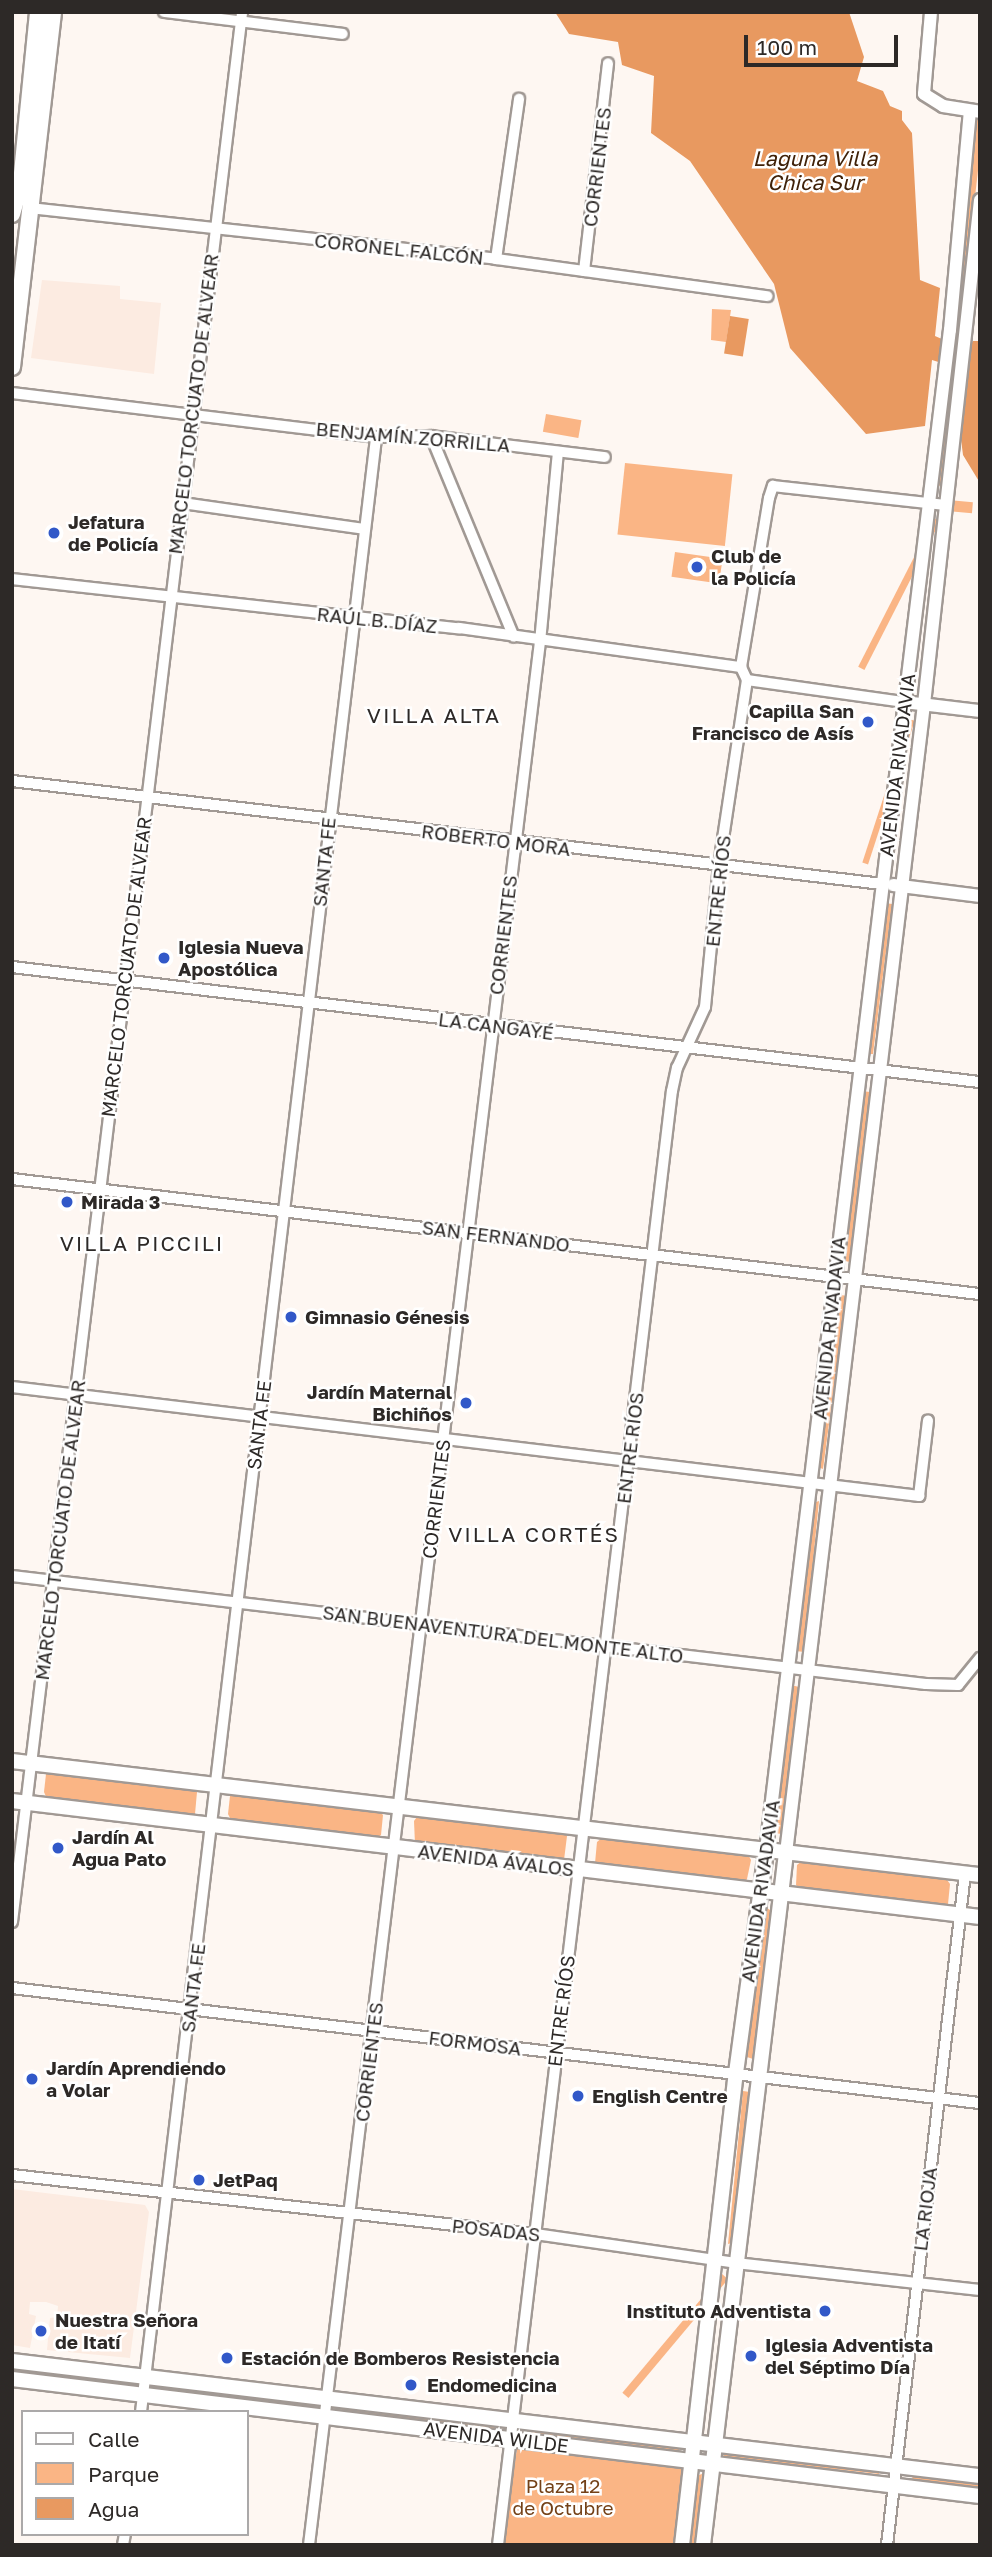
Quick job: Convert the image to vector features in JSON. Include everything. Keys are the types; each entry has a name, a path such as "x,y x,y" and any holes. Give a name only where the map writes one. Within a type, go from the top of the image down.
{"main road":[{"path":"12,367 30,208 22,183 38,12"},
{"path":"12,214 22,183 53,12"},
{"path":"13,206 30,208"},
{"path":"12,1761 973,1874"},
{"name":"AVENIDA ÁVALOS","path":"12,1801 980,1917"},
{"name":"AVENIDA RIVADAVIA","path":"682,2545 736,2073 766,1850"},
{"name":"AVENIDA RIVADAVIA","path":"703,2545 713,2442 762,2076 786,1853"},
{"name":"AVENIDA WILDE","path":"12,2361 328,2396 980,2476"},
{"name":"AVENIDA WILDE","path":"12,2379 711,2460 980,2496"}],"street":[{"path":"164,12 242,17 342,34"},
{"path":"931,12 924,94 932,101 975,112"},
{"name":"MARCELO TORCUATO DE ALVEAR","path":"12,1922 55,1581 145,797 242,17"},
{"name":"CORRIENTES","path":"584,271 608,63"},
{"path":"496,259 519,99"},
{"name":"AVENIDA RIVADAVIA","path":"766,1850 975,112"},
{"name":"AVENIDA RIVADAVIA","path":"786,1853 827,1488 925,704 958,373 980,200"},
{"name":"CORONEL FALCÓN","path":"30,208 496,259 768,296"},
{"name":"BENJAMÍN ZORRILLA","path":"12,393 192,412 376,438 431,436 605,457"},
{"path":"431,436 513,637"},
{"name":"SANTA FE","path":"141,2410 143,2377 213,1827 328,820 356,618 376,438"},
{"name":"CORRIENTES","path":"309,2545 396,1848 513,842 540,642 558,452"},
{"path":"945,505 773,486 741,667 747,680 980,711"},
{"path":"182,503 364,529"},
{"name":"RAÚL B. DÍAZ","path":"12,579 356,618 741,667"},
{"name":"ENTRE RÍOS","path":"498,2545 515,2421 556,2052 608,1647 672,1091 686,1049 705,1007 719,865 747,680"},
{"name":"ROBERTO MORA","path":"12,781 980,896"},
{"name":"LA CANGAYÉ","path":"12,967 980,1082"},
{"name":"SAN FERNANDO","path":"12,1179 980,1294"},
{"path":"12,1387 827,1488 919,1496 928,1421"},
{"name":"SAN BUENAVENTURA DEL MONTE ALTO","path":"12,1576 805,1672 958,1685 980,1658"},
{"name":"LA RIOJA","path":"887,2545 961,1915 973,1874"},
{"name":"FORMOSA","path":"12,1988 191,2007 980,2103"},
{"name":"POSADAS","path":"12,2175 535,2234 736,2263 980,2290"}],"shaded area":[{"path":"42,280 120,286 120,299 161,303 154,374 31,358"},
{"path":"12,2189 145,2205 149,2212 130,2358 47,2350 50,2318 57,2317 58,2306 46,2302 30,2302 29,2314 36,2316 30,2348 12,2345"}],"green space":[{"path":"980,116 980,153 942,486 935,485 975,119"},
{"path":"712,309 731,310 726,342 711,340"},
{"path":"546,414 581,420 578,438 543,432"},
{"path":"625,463 732,474 725,546 617,535"},
{"path":"948,500 973,502 972,513 947,511"},
{"path":"934,518 940,521 864,670 858,667"},
{"path":"675,552 723,559 719,583 672,577"},
{"path":"909,719 915,721 868,864 862,863"},
{"path":"885,903 892,904 873,1054 868,1054"},
{"path":"862,1091 870,1092 849,1262 841,1261"},
{"path":"838,1294 846,1296 823,1469 818,1467"},
{"path":"819,1501 804,1652 796,1651 813,1503"},
{"path":"791,1685 799,1687 783,1834 772,1833"},
{"path":"51,1770 191,1786 197,1792 195,1814 187,1819 48,1801 44,1792 46,1774"},
{"path":"236,1791 376,1808 383,1815 381,1835 374,1840 233,1824 228,1814 230,1796"},
{"path":"419,1814 561,1832 567,1836 564,1860 558,1863 415,1844 414,1821"},
{"path":"603,1837 747,1853 751,1860 747,1879 743,1884 603,1869 595,1863 597,1842"},
{"path":"803,1860 945,1877 950,1884 948,1904 940,1908 802,1892 796,1885 797,1865"},
{"path":"767,1908 773,1912 753,2059 747,2057 763,1910"},
{"path":"743,2091 750,2092 732,2243 728,2244"},
{"path":"722,2274 728,2279 628,2398 622,2393"},
{"path":"12,2364 127,2379 126,2387 12,2375"},
{"path":"158,2385 209,2388 208,2400 157,2391"},
{"path":"231,2387 311,2400 311,2407 308,2411 229,2402"},
{"path":"342,2405 495,2424 495,2429 342,2413"},
{"path":"528,2428 679,2446 679,2451 530,2436"},
{"name":"Plaza 12 de Octubre","path":"522,2444 682,2464 686,2470 677,2545 503,2545 517,2448"},
{"path":"722,2448 879,2470 879,2474 724,2457"},
{"path":"913,2473 980,2482 979,2490 912,2481"},
{"path":"702,2474 696,2545 688,2545 696,2476"}],"water":[{"name":"Laguna Villa Chica Sur","path":"555,12 849,12 864,57 857,81 883,91 890,106 902,111 902,120 912,133 920,280 940,288 935,336 967,350 973,341 980,341 980,483 963,455 958,416 964,370 932,360 925,426 866,434 790,348 774,284 690,161 651,133 654,76 622,65 618,42 569,34"},
{"path":"730,316 749,319 743,357 724,354"}],"place":[{"name":"Jefatura de Policía","path":"54,533"},
{"name":"Club de la Policía","path":"697,567"},
{"name":"Capilla San Francisco de Asís","path":"868,722"},
{"name":"Iglesia Nueva Apostólica","path":"164,958"},
{"name":"Mirada 3","path":"67,1202"},
{"name":"Gimnasio Génesis","path":"291,1317"},
{"name":"Jardín Maternal Bichiños","path":"466,1403"},
{"name":"Jardín Al Agua Pato","path":"58,1848"},
{"name":"Jardín Aprendiendo a Volar","path":"32,2079"},
{"name":"English Centre","path":"578,2096"},
{"name":"JetPaq","path":"199,2180"},
{"name":"Instituto Adventista","path":"825,2311"},
{"name":"Nuestra Señora de Itatí","path":"41,2331"},
{"name":"Iglesia Adventista del Séptimo Día","path":"751,2356"},
{"name":"Estación de Bomberos Resistencia","path":"227,2358"},
{"name":"Endomedicina","path":"411,2385"}],"district":[{"name":"VILLA ALTA","path":"434,715"},
{"name":"VILLA PICCILI","path":"142,1243"},
{"name":"VILLA CORTÉS","path":"534,1534"}]}
